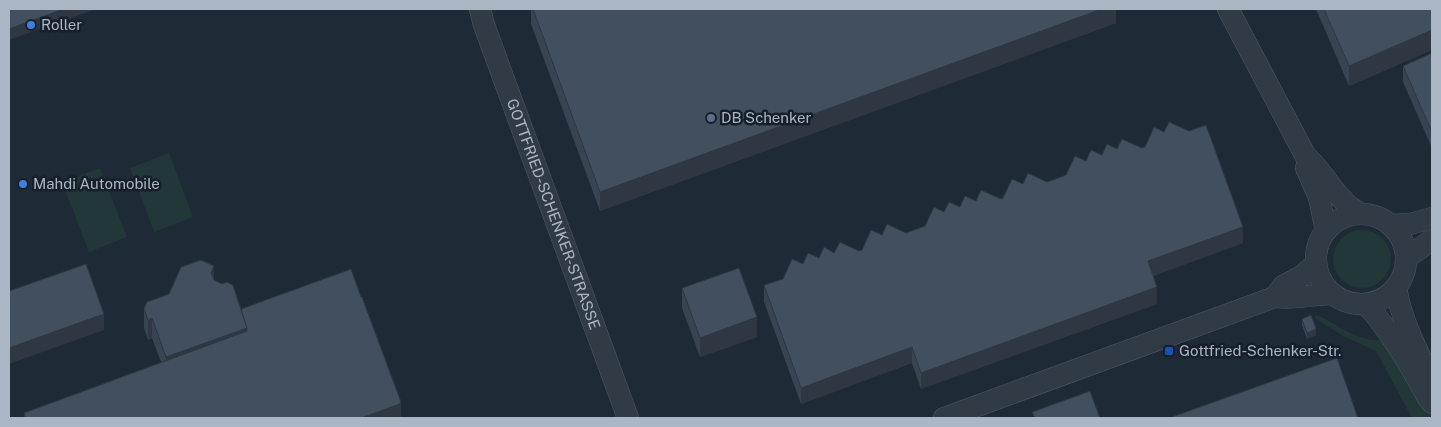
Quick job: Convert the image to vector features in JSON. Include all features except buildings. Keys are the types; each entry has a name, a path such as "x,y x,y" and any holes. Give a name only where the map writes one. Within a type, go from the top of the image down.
{"street":[{"name":"GOTTFRIED-SCHENKER-STRASSE","path":"480,9 484,25 628,418"},
{"path":"1231,13 1305,155 1306,166 1319,197 1326,231"},
{"path":"1305,155 1315,163 1341,198 1361,214"},
{"path":"1361,214 1376,217 1390,225 1403,242 1406,258 1404,274 1396,288 1382,299 1366,304 1348,302 1333,294 1322,280 1316,264 1318,246 1326,231 1334,223 1345,217 1361,214"},
{"path":"1390,225 1410,224 1432,218"},
{"path":"1406,258 1432,240"},
{"path":"1274,297 1283,286 1300,277 1316,264"},
{"path":"1396,288 1398,301 1407,326 1432,383"},
{"path":"944,418 1274,297 1288,299 1333,294"},
{"path":"1366,304 1396,343 1432,403"}],"green space":[{"path":"169,153 193,217 154,232 130,168"},
{"path":"100,168 127,237 89,252 62,182"},
{"path":"1356,230 1368,230 1383,238 1391,253 1391,265 1383,280 1368,288 1356,288 1341,280 1333,265 1333,253 1341,238"},
{"path":"1314,315 1359,337 1385,340 1422,398 1432,418 1412,418 1376,351 1345,337 1316,319"}],"place":[{"name":"Roller","path":"31,25"},
{"name":"DB Schenker","path":"711,118"},
{"name":"Mahdi Automobile","path":"23,184"},
{"name":"Gottfried-Schenker-Str.","path":"1169,351"}]}
